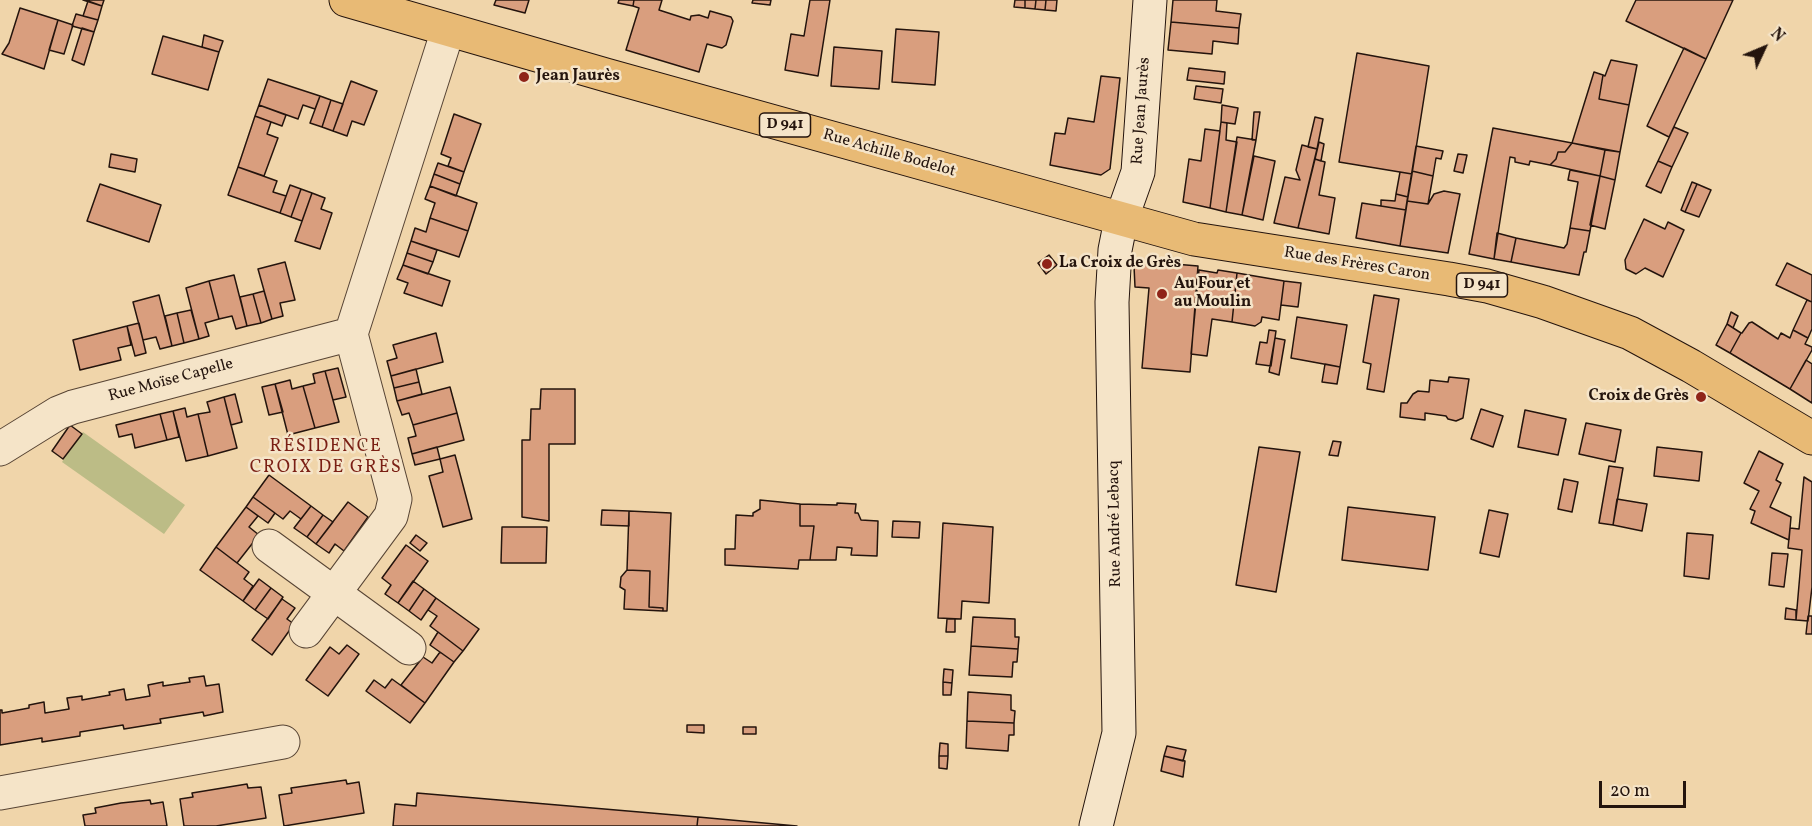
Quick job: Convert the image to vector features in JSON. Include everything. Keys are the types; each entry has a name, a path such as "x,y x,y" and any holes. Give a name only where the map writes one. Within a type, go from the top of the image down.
{"main road":[{"name":"Rue Achille Bodelot","path":"346,0 1121,220"},
{"name":"Rue des Frères Caron","path":"1121,220 1194,239 1487,286 1543,302 1630,333 1691,366 1812,438"}],"street":[{"name":"Rue Jean Jaurès","path":"1121,220 1138,172 1150,0"},
{"path":"306,631 391,516 395,499 351,334 448,30"},
{"name":"Rue André Lebacq","path":"1096,826 1119,733 1112,302 1115,250 1121,220"},
{"name":"Rue Moïse Capelle","path":"0,450 58,413 73,407 351,334"},
{"path":"269,546 409,648"},
{"path":"0,793 283,742"}],"green space":[{"path":"83,432 185,505 164,534 62,462"}],"building":[{"path":"83,0 104,0 102,6"},
{"path":"496,0 529,0 525,13 494,5"},
{"path":"619,0 634,0 633,6 618,3"},
{"path":"634,0 662,0 659,10 690,20 691,16 699,15 708,18 710,11 731,17 733,21 726,45 722,48 707,44 699,72 626,50 639,8 633,6"},
{"path":"753,0 771,0 770,5 752,3"},
{"path":"810,0 830,0 818,76 785,70 791,34 804,36"},
{"path":"1015,0 1025,0 1025,8 1014,7"},
{"path":"1025,0 1036,0 1035,9 1025,8"},
{"path":"1036,0 1046,0 1045,10 1035,9"},
{"path":"1046,0 1057,0 1056,11 1045,10"},
{"path":"1173,0 1217,0 1216,11 1241,14 1239,28 1171,22"},
{"path":"1636,0 1733,0 1706,59 1626,21"},
{"path":"88,1 102,6 98,20 83,16"},
{"path":"20,8 58,20 44,69 2,54 9,43"},
{"path":"76,14 98,20 94,32 72,26"},
{"path":"58,20 73,25 64,54 49,50"},
{"path":"1171,22 1239,28 1238,44 1213,41 1212,54 1168,50"},
{"path":"82,28 94,32 84,65 72,60"},
{"path":"896,29 939,32 935,85 892,82"},
{"path":"204,35 223,41 219,52 202,47"},
{"path":"163,36 219,52 208,90 152,74"},
{"path":"834,47 882,51 879,89 831,86"},
{"path":"1684,48 1706,59 1669,137 1647,126"},
{"path":"1357,53 1429,66 1412,174 1339,162"},
{"path":"1611,60 1637,65 1629,105 1599,99 1603,75 1605,76"},
{"path":"1189,68 1225,72 1224,84 1187,80"},
{"path":"1594,72 1603,75 1599,99 1629,105 1620,152 1572,143"},
{"path":"1101,76 1120,78 1110,169 1101,175 1050,165 1055,133 1065,134 1068,118 1094,122"},
{"path":"268,79 320,96 315,109 303,105 298,119 259,105"},
{"path":"351,81 377,91 364,125 352,121 347,136 333,131"},
{"path":"1196,86 1223,89 1221,103 1194,99"},
{"path":"320,96 331,100 322,127 310,123"},
{"path":"331,100 343,104 333,131 322,127"},
{"path":"259,105 286,115 282,126 255,116"},
{"path":"1222,105 1238,108 1235,124 1221,122"},
{"path":"1254,112 1260,112 1256,140 1252,140"},
{"path":"454,114 481,124 464,172 448,166 451,158 441,154"},
{"path":"255,116 271,122 267,134 278,138 264,176 238,167"},
{"path":"1315,117 1323,119 1317,149 1308,147"},
{"path":"1221,122 1227,123 1226,140 1237,142 1226,212 1210,208"},
{"path":"1674,127 1688,133 1672,167 1658,161"},
{"path":"1493,128 1572,143 1565,152 1558,152 1556,159 1550,165 1530,161 1529,165 1515,162 1515,158 1510,157 1494,259 1469,254"},
{"path":"1205,129 1220,131 1210,208 1183,202 1189,159 1201,161"},
{"path":"1237,137 1256,140 1242,215 1226,212"},
{"path":"1319,142 1324,144 1321,161 1315,159"},
{"path":"1572,143 1605,150 1600,176 1550,165 1556,159 1558,152 1565,152"},
{"path":"1302,145 1317,149 1298,228 1274,223 1285,177 1300,180 1296,170"},
{"path":"1416,146 1443,151 1441,159 1436,158 1433,176 1412,171"},
{"path":"1605,150 1620,152 1615,180 1600,176"},
{"path":"111,154 137,159 135,172 109,167"},
{"path":"1458,154 1467,155 1463,173 1454,171"},
{"path":"1254,156 1275,161 1263,220 1242,215"},
{"path":"1315,159 1325,162 1319,195 1335,198 1329,234 1298,228"},
{"path":"1658,161 1672,167 1661,193 1646,186"},
{"path":"438,163 464,172 460,184 434,174"},
{"path":"238,167 277,181 273,192 286,196 280,213 228,195"},
{"path":"1570,170 1600,176 1590,231 1570,228 1578,182 1568,180"},
{"path":"1412,171 1433,176 1428,204 1407,201"},
{"path":"1400,172 1412,174 1408,197 1396,194"},
{"path":"434,174 460,184 456,196 430,186"},
{"path":"1600,176 1615,180 1605,229 1590,225"},
{"path":"1692,182 1697,184 1685,212 1681,210"},
{"path":"100,184 161,205 149,242 87,221"},
{"path":"1697,184 1711,190 1699,217 1685,212"},
{"path":"290,185 301,189 291,217 280,213"},
{"path":"430,186 477,203 468,231 430,218 435,203 425,199"},
{"path":"301,189 312,193 302,221 291,217"},
{"path":"1444,191 1460,194 1448,253 1400,246 1407,201 1428,204 1434,194"},
{"path":"312,193 325,198 321,209 332,213 320,249 295,241"},
{"path":"1396,194 1408,197 1406,210 1381,206 1381,200 1395,201"},
{"path":"1362,203 1406,210 1400,246 1356,238"},
{"path":"430,218 468,231 459,257 411,241 415,228 426,232"},
{"path":"1644,219 1665,229 1668,222 1684,230 1663,277 1645,268 1636,274 1626,269 1625,260"},
{"path":"1570,228 1590,231 1579,275 1511,262 1516,238 1564,248"},
{"path":"1497,233 1516,238 1511,262 1494,259"},
{"path":"411,241 437,250 433,262 407,253"},
{"path":"407,253 433,262 428,274 403,265"},
{"name":"La Croix de Grès","path":"1049,255 1057,265 1046,274 1038,263"},
{"path":"1139,261 1198,266 1190,372 1142,368 1149,288 1135,287 1134,266"},
{"path":"285,262 295,300 280,303 283,316 272,319 258,269"},
{"path":"1787,263 1812,275 1812,302 1776,285"},
{"path":"403,265 450,281 442,306 404,293 408,283 397,279"},
{"path":"1199,270 1237,273 1232,322 1212,319 1207,356 1191,354"},
{"path":"1237,273 1284,281 1279,320 1262,317 1261,322 1255,326 1232,322"},
{"path":"234,275 247,326 236,329 232,316 219,319 209,281"},
{"path":"209,281 219,319 205,323 209,336 199,339 186,288"},
{"path":"1284,281 1301,283 1298,307 1281,305"},
{"path":"264,291 272,319 261,323 253,294"},
{"path":"253,294 261,323 247,326 240,297"},
{"path":"159,295 172,346 160,349 156,337 143,340 133,302"},
{"path":"1374,295 1399,299 1384,392 1367,389 1371,364 1363,362"},
{"path":"1807,300 1812,302 1812,329 1808,338 1793,330"},
{"path":"191,310 199,339 184,343 177,313"},
{"path":"1731,312 1738,316 1733,328 1727,324"},
{"path":"177,313 184,343 172,346 165,316"},
{"path":"1297,317 1347,325 1340,367 1291,358"},
{"path":"1752,322 1778,339 1781,333 1790,338 1793,330 1808,338 1805,344 1812,347 1812,350 1790,389 1730,353 1741,333"},
{"path":"139,323 146,353 135,356 127,326"},
{"path":"1727,324 1741,333 1730,353 1716,345"},
{"path":"127,326 131,345 118,348 121,360 80,370 73,340"},
{"path":"1269,330 1276,331 1271,366 1256,364 1260,342 1267,343"},
{"path":"436,333 443,362 391,376 387,361 397,358 393,345"},
{"path":"1275,338 1285,340 1279,375 1269,372"},
{"path":"1806,360 1812,364 1812,403 1790,389"},
{"path":"1325,364 1340,367 1337,384 1322,382"},
{"path":"338,368 346,397 333,400 325,371"},
{"path":"416,369 419,382 394,388 391,376"},
{"path":"325,371 339,422 315,428 303,386 315,383 313,374"},
{"path":"1449,377 1469,379 1463,418 1456,421 1446,416 1425,413 1425,420 1400,417 1401,403 1407,403 1418,391 1429,392 1430,380 1448,382"},
{"path":"290,380 292,389 303,386 315,428 288,435 275,384"},
{"path":"419,382 422,394 397,401 394,388"},
{"path":"275,384 283,412 269,415 262,387"},
{"path":"450,387 457,413 413,425 409,413 402,415 397,401"},
{"path":"541,389 575,389 575,444 549,444 549,521 522,517 522,440 530,440 531,409 540,409"},
{"path":"235,394 242,422 231,425 224,397"},
{"path":"224,397 237,448 208,456 198,414 210,412 207,402"},
{"path":"185,408 187,417 198,414 208,456 186,461 173,411"},
{"path":"1481,409 1503,416 1493,447 1471,439"},
{"path":"1525,410 1566,419 1558,455 1518,447"},
{"path":"173,411 179,437 167,440 160,414"},
{"path":"457,413 464,440 412,454 408,438 416,436 413,425"},
{"path":"160,414 167,440 135,448 132,434 119,437 116,425"},
{"path":"1586,423 1621,430 1615,462 1579,454"},
{"path":"70,425 82,434 63,459 52,451"},
{"path":"1333,441 1341,442 1338,456 1329,455"},
{"path":"437,447 440,459 415,465 412,454"},
{"path":"1259,447 1300,452 1276,592 1236,585"},
{"path":"1657,447 1702,452 1699,481 1654,476"},
{"path":"1759,451 1783,464 1776,480 1781,483 1770,507 1791,517 1789,540 1751,523 1755,511 1750,509 1759,491 1744,483"},
{"path":"455,455 472,519 443,527 429,476 443,472 440,459"},
{"path":"1609,466 1623,468 1613,525 1599,523"},
{"path":"269,475 311,506 301,519 290,511 283,519 253,497"},
{"path":"1804,477 1812,482 1812,587 1808,621 1796,620 1802,550 1788,548 1790,528 1799,529"},
{"path":"1564,479 1578,482 1572,512 1558,509"},
{"path":"253,497 275,513 268,523 246,507"},
{"path":"1617,499 1647,504 1642,531 1613,525"},
{"path":"760,500 800,504 800,526 814,526 810,560 799,560 798,569 725,565 725,549 735,549 736,515 753,516 753,513 760,509"},
{"path":"348,502 368,517 344,551 335,544 329,553 316,544"},
{"path":"837,503 856,504 855,513 858,513 861,520 878,521 877,556 851,555 852,548 837,547 836,560 810,560 814,526 800,526 800,504 837,505"},
{"path":"311,506 323,515 307,537 294,528"},
{"path":"246,507 258,516 249,527 259,535 237,563 216,547"},
{"path":"1348,507 1435,517 1428,570 1342,560"},
{"path":"602,510 629,511 629,526 601,525"},
{"path":"1489,510 1508,514 1499,557 1480,553"},
{"path":"629,511 671,513 667,611 663,611 663,608 649,607 650,571 627,570"},
{"path":"323,515 333,522 316,544 307,537"},
{"path":"893,521 920,522 919,538 892,537"},
{"path":"943,523 993,527 989,603 962,601 961,619 938,618"},
{"path":"502,527 547,527 546,563 501,563"},
{"path":"1687,533 1713,535 1709,579 1684,576"},
{"path":"416,535 427,543 420,551 410,543"},
{"path":"406,545 428,561 398,603 385,594 391,585 382,578"},
{"path":"216,547 249,572 244,579 253,586 243,601 200,570"},
{"path":"1772,553 1788,554 1784,587 1769,585"},
{"path":"627,570 650,571 649,607 663,608 663,611 624,609 625,590 620,587 621,577"},
{"path":"259,579 271,588 255,610 243,601"},
{"path":"413,581 424,589 409,611 398,603"},
{"path":"271,588 283,597 268,619 255,610"},
{"path":"424,589 436,598 421,620 409,611"},
{"path":"436,598 479,629 463,651 430,626 437,616 428,610"},
{"path":"282,599 295,608 287,619 294,624 272,655 252,640"},
{"path":"1786,608 1796,610 1796,620 1785,619"},
{"path":"1808,616 1812,616 1812,634 1806,634"},
{"path":"973,617 1015,619 1015,637 1019,637 1018,649 971,646"},
{"path":"947,619 955,619 955,632 946,632"},
{"path":"438,632 463,651 454,662 430,645"},
{"path":"347,645 359,654 328,696 306,680 330,647 339,654"},
{"path":"971,646 1018,649 1017,662 1013,662 1012,677 969,675"},
{"path":"440,652 454,662 425,703 401,685 423,657 432,663"},
{"path":"944,669 953,670 952,683 943,682"},
{"path":"204,676 206,686 219,684 223,712 204,716 203,712 160,719 161,723 124,729 123,725 80,732 80,736 42,742 42,738 0,745 0,710 2,713 29,708 29,705 44,702 45,713 69,709 67,698 82,696 82,700 110,695 109,692 124,689 126,700 150,696 148,685 163,682 163,686 190,682 189,678"},
{"path":"392,679 425,703 410,723 366,691 374,680 385,688"},
{"path":"943,682 952,683 951,695 943,695"},
{"path":"968,692 1011,695 1011,710 1015,711 1014,723 967,721"},
{"path":"967,721 1014,723 1014,735 1009,735 1008,751 966,748"},
{"path":"687,725 704,725 704,733 687,732"},
{"path":"743,727 756,727 756,734 743,734"},
{"path":"940,743 948,744 948,756 939,756"},
{"path":"1167,746 1186,750 1183,761 1164,756"},
{"path":"939,756 948,756 947,769 939,768"},
{"path":"1164,756 1185,761 1183,777 1161,771"},
{"path":"346,780 347,784 359,782 364,813 284,826 279,795 292,793 291,788"},
{"path":"247,784 248,788 261,787 266,818 216,826 184,826 180,799 193,797 192,793"},
{"path":"417,793 698,817 697,826 393,826 395,804 416,806"},
{"path":"150,800 151,804 163,802 167,826 85,826 83,815 96,813 95,808"},
{"path":"698,817 797,826 697,826"}],"place":[{"name":"Jean Jaurès","path":"524,77"},
{"name":"La Croix de Grès","path":"1047,264"},
{"name":"Au Four et au Moulin","path":"1162,294"},
{"name":"Croix de Grès","path":"1701,397"}],"district":[{"name":"RÉSIDENCE CROIX DE GRÈS","path":"326,458"}]}
